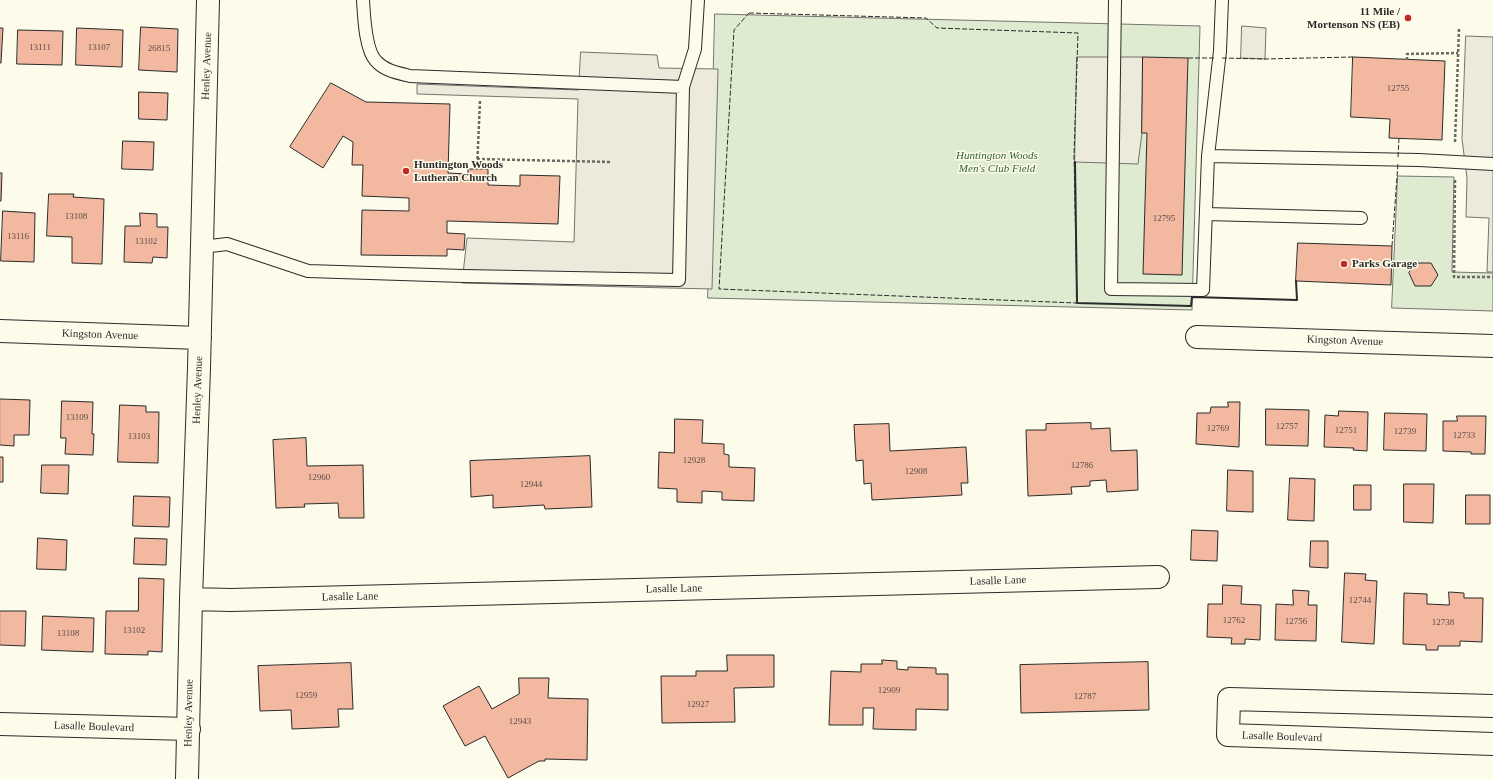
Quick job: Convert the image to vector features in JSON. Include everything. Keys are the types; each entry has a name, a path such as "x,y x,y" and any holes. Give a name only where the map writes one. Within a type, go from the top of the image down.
{"street":[{"name":"Henley Avenue","path":"187,779 208,0"},
{"name":"Kingston Avenue","path":"0,331 200,338"},
{"name":"Kingston Avenue","path":"1197,337 1493,346"},
{"name":"Lasalle Lane","path":"191,599 231,600 1158,577"},
{"name":"Lasalle Boulevard","path":"1493,706 1229,698 1228,735 1493,744"},
{"name":"Lasalle Boulevard","path":"0,724 189,730"}],"lane":[{"path":"363,0 364,26 368,46 375,61 390,70 410,76 683,87"},
{"path":"202,247 227,244 308,271 470,277 680,280 683,87 695,49 698,0"},
{"path":"1115,0 1110,289 1203,290 1208,156 1220,51 1222,0"},
{"path":"1208,156 1419,160 1493,164"},
{"path":"1206,214 1361,218"}],"path":[{"path":"1455,146 1459,29"},
{"path":"1407,60 1407,54 1458,53"},
{"path":"477,169 480,101"},
{"path":"477,159 612,162"},
{"path":"1456,174 1454,277 1493,277"}],"green space":[{"name":"Huntington Woods Men's Club Field","path":"715,14 1200,26 1192,310 708,298"},
{"path":"1398,176 1454,177 1452,272 1493,273 1493,311 1392,308"}],"shaded area":[{"path":"1242,26 1266,28 1265,59 1241,58"},
{"path":"1466,36 1493,37 1493,272 1487,272 1489,218 1466,217 1467,178 1462,139"},
{"path":"581,52 657,55 659,68 718,69 712,289 462,283 467,238 574,242 578,99 417,94 417,84 578,90"},
{"path":"1077,57 1143,57 1142,133 1138,164 1075,162"}],"building":[{"path":"141,27 178,29 177,72 139,70"},
{"path":"0,28 3,28 1,63 0,63"},
{"path":"77,28 123,30 122,67 76,65"},
{"path":"18,30 63,31 62,65 17,64"},
{"path":"1143,57 1188,58 1182,275 1143,274 1147,133 1142,133"},
{"path":"1353,57 1445,61 1442,140 1389,138 1390,119 1351,117"},
{"name":"Huntington Woods Lutheran Church","path":"331,83 366,102 450,104 448,173 468,174 468,169 488,169 488,185 520,186 520,175 560,176 558,224 447,221 447,233 465,234 464,250 447,249 447,256 361,255 362,210 409,211 409,198 362,196 363,165 352,165 353,142 343,136 323,168 290,147"},
{"path":"139,92 168,93 167,120 139,119"},
{"path":"123,141 154,142 153,170 122,169"},
{"path":"0,173 2,173 1,201 0,201"},
{"path":"49,194 74,194 73,197 104,199 102,264 72,263 72,237 47,236"},
{"path":"3,211 35,213 34,262 1,261"},
{"path":"140,213 157,214 157,227 168,227 167,258 153,257 152,263 124,262 125,226 140,226"},
{"name":"Parks Garage","path":"1298,243 1392,246 1391,285 1296,281"},
{"path":"1416,263 1431,263 1438,275 1431,286 1415,286 1409,273"},
{"path":"0,399 30,400 29,435 14,435 14,446 0,445"},
{"path":"62,401 93,402 93,455 65,454 66,438 61,438"},
{"path":"1228,402 1240,402 1239,447 1196,444 1197,413 1210,413 1211,407 1228,407"},
{"path":"120,405 146,406 146,412 159,412 158,463 118,462"},
{"path":"1266,409 1309,410 1308,446 1266,445"},
{"path":"1339,411 1368,412 1367,451 1353,450 1354,448 1324,447 1325,415 1338,416"},
{"path":"1385,413 1427,414 1426,451 1384,450"},
{"path":"1457,416 1486,416 1485,454 1443,451 1443,421 1457,421"},
{"path":"675,419 703,420 702,443 724,444 724,454 729,455 729,467 755,468 754,501 722,500 722,492 702,491 702,503 677,502 677,489 658,488 659,452 674,453"},
{"path":"1091,423 1091,429 1110,428 1111,451 1137,450 1138,490 1107,492 1106,480 1090,481 1090,486 1071,487 1072,494 1028,496 1026,430 1046,430 1046,424"},
{"path":"889,424 890,451 966,447 968,483 961,483 962,495 872,500 871,483 864,484 863,460 856,461 854,425"},
{"path":"306,438 307,466 363,465 364,518 339,518 338,503 304,504 305,507 276,508 273,440"},
{"path":"590,456 592,507 545,509 544,505 493,508 493,495 471,497 470,461"},
{"path":"0,457 3,457 3,482 0,482"},
{"path":"42,465 69,465 68,494 41,493"},
{"path":"1228,470 1253,471 1253,512 1227,511"},
{"path":"1290,478 1315,479 1314,521 1288,520"},
{"path":"1404,484 1434,484 1433,523 1404,522"},
{"path":"1354,485 1371,485 1371,510 1354,510"},
{"path":"1466,495 1490,495 1490,524 1466,524"},
{"path":"134,496 170,497 169,527 133,526"},
{"path":"1192,530 1218,531 1217,561 1191,560"},
{"path":"38,538 67,540 66,570 37,569"},
{"path":"135,538 167,539 166,565 134,564"},
{"path":"1311,541 1328,541 1328,568 1310,567"},
{"path":"1345,573 1366,574 1365,580 1377,581 1374,644 1342,642"},
{"path":"139,578 164,579 162,652 148,651 148,655 105,654 106,611 138,611"},
{"path":"1223,585 1242,586 1241,604 1261,605 1260,640 1245,639 1245,644 1231,644 1232,638 1207,637 1208,604 1222,604"},
{"path":"1293,590 1309,591 1308,605 1317,605 1316,641 1275,640 1276,604 1293,605"},
{"path":"1449,592 1464,593 1464,598 1483,598 1482,642 1460,641 1460,646 1438,646 1438,650 1426,650 1426,645 1403,644 1404,593 1427,594 1427,604 1449,605"},
{"path":"0,611 26,611 25,646 0,645"},
{"path":"43,616 94,618 93,652 42,650"},
{"path":"727,655 774,655 774,687 734,688 735,722 662,723 661,676 696,676 696,671 727,671"},
{"path":"882,660 897,661 897,669 908,670 908,667 936,668 936,674 948,674 948,710 916,709 916,730 873,729 874,708 863,708 863,725 829,725 831,671 861,672 861,664 882,664"},
{"path":"1148,662 1149,710 1021,713 1020,665"},
{"path":"351,663 353,709 338,709 339,727 292,729 291,710 260,711 258,666"},
{"path":"519,678 549,678 548,698 588,699 587,760 545,759 545,761 539,761 508,778 485,736 465,746 443,706 479,686 492,709 519,694"}],"fence":[{"path":"749,13 926,18 937,28 1078,33 1074,155 1077,303 719,289 734,30 749,13"},
{"path":"1222,58 1265,59 1353,57"},
{"path":"1188,58 1216,58"},
{"path":"1398,157 1399,138"},
{"path":"1392,246 1398,163"}],"wall":[{"path":"1075,162 1077,303 1191,306 1192,297 1297,300 1296,281"}],"place":[{"name":"11 Mile / Mortenson NS (EB)","path":"1408,18"},
{"name":"Huntington Woods Lutheran Church","path":"406,171"},
{"name":"Parks Garage","path":"1344,264"}]}
